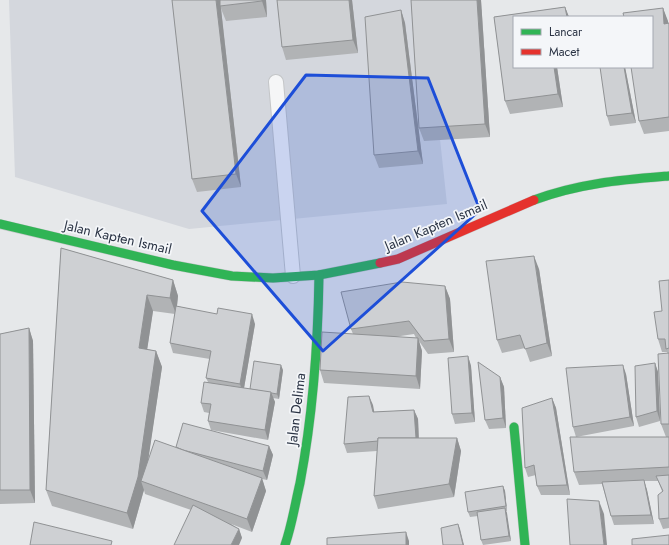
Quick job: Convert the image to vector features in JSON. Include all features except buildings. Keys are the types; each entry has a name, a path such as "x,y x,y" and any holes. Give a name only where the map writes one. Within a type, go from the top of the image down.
{"street":[{"name":"Jalan Kapten Ismail","path":"0,224 173,265 232,276 273,278 319,275 357,269 398,258 519,206 558,191 593,183 669,176"},
{"name":"Jalan Delima","path":"286,545 304,465 313,395 319,323 319,275"},
{"path":"514,427 525,545"}],"lane":[{"path":"276,82 293,276"}],"highlighted area":[{"path":"306,75 428,78 480,210 323,351 202,211"}],"shaded area":[{"path":"9,0 425,0 447,204 189,229 15,177"}],"traffic: fast":[{"path":"534,200 584,186 669,176"},
{"path":"0,224 173,265 232,276 273,278 319,275 380,263"},
{"path":"285,545 292,522 305,457 316,353 319,275"},
{"path":"514,427 525,545"}],"traffic: jam":[{"path":"380,263 398,259 534,200"}]}
